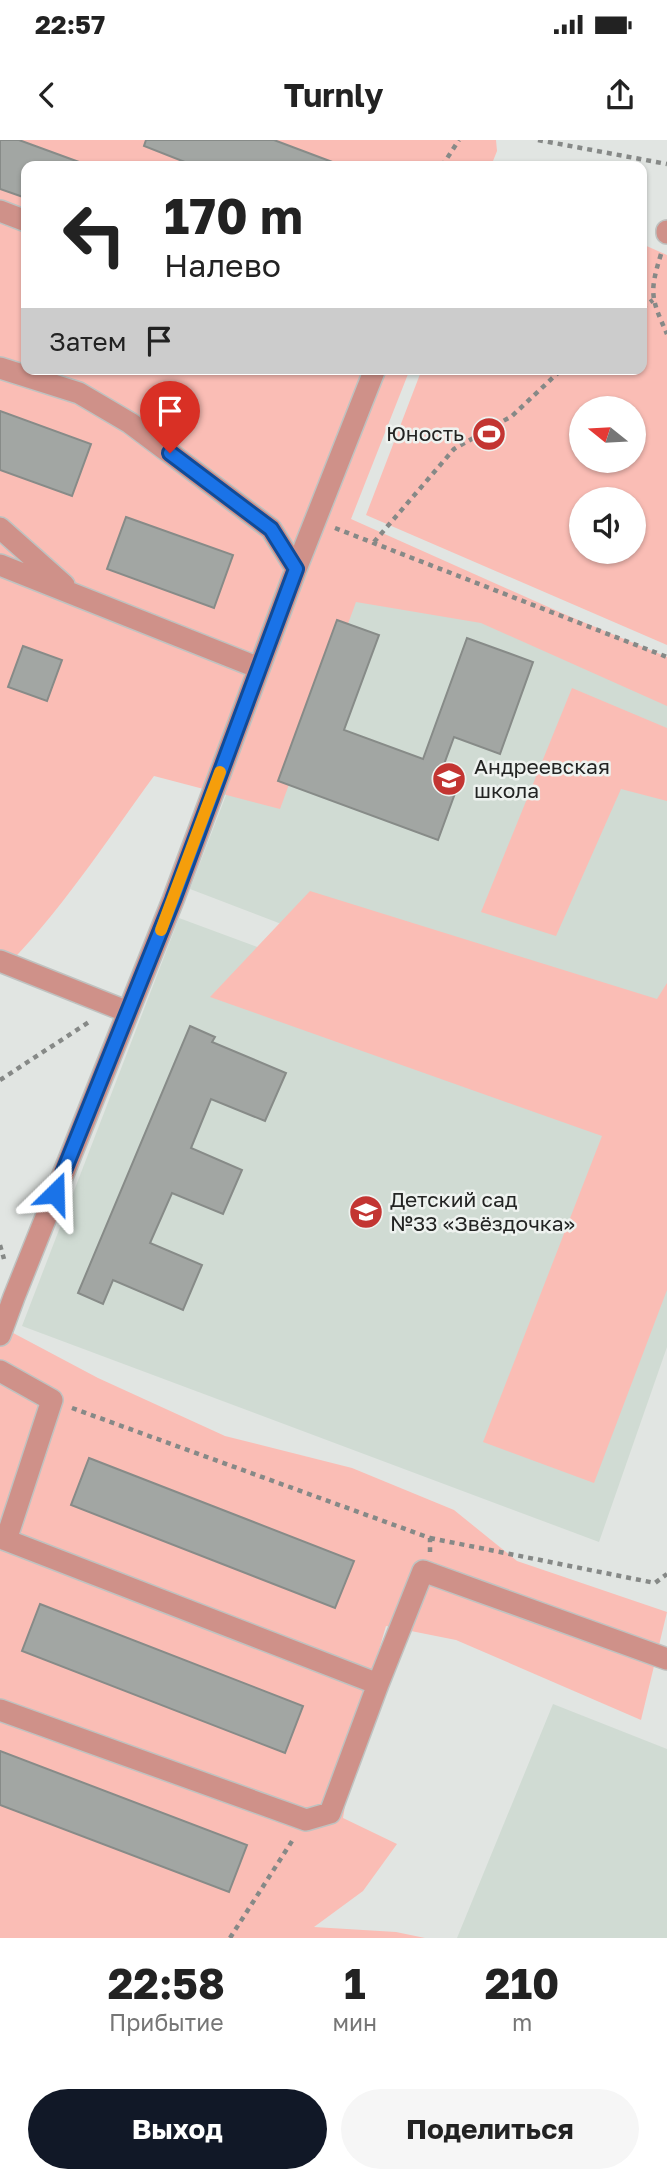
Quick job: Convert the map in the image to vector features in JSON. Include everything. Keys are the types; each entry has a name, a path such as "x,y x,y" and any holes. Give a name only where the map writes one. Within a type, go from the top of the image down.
{"lane":[{"path":"0,211 21,219"},
{"path":"0,368 21,375"},
{"path":"22,375 79,393 130,423 271,529 296,569"},
{"path":"0,1335 121,1009 173,900 314,520 373,375"},
{"path":"0,528 75,595"},
{"path":"0,565 259,668"},
{"path":"0,961 121,1009"},
{"path":"0,1371 52,1400 2,1544 378,1684"},
{"path":"0,1710 306,1820 330,1814 423,1572 667,1659"}],"path":[{"path":"446,161 459,140"},
{"path":"538,140 667,164"},
{"path":"667,232 654,277 653,300 667,334"},
{"path":"647,304 653,300"},
{"path":"374,542 454,449 512,416 556,375"},
{"path":"314,520 667,657"},
{"path":"0,1080 121,1009"},
{"path":"52,1400 430,1538 654,1583 667,1574"},
{"path":"423,1572 430,1552 430,1538"},
{"path":"230,1938 306,1820"}],"shaded area":[{"path":"0,140 496,140 497,151 493,161 21,161 21,375 408,375 351,519 667,657 667,706 481,623 356,602 280,809 154,776 62,902 0,973"},
{"name":"Юность","path":"647,246 667,255 667,645 366,515 420,375 647,375"},
{"name":"Андреевская школа","path":"325,537 667,669 667,1072 190,889"},
{"path":"572,688 667,728 667,801 621,789 556,936 481,912"},
{"path":"310,891 657,999 667,983 667,1290 594,1483 483,1442 602,1136 210,997"},
{"name":"Детский сад №33 «Звёздочка»","path":"179,918 667,1098 667,1347 599,1542 22,1326"},
{"path":"0,1326 98,1378 225,1436 352,1468 454,1510 517,1561 667,1612 641,1720 456,1640 386,1626 361,1711 343,1818 397,1844 363,1891 314,1927 396,1932 425,1938 0,1938"},
{"path":"553,1704 667,1749 667,1938 457,1938"}],"building":[{"path":"0,140 19,140 76,161 21,161 21,196 0,189"},
{"path":"146,140 274,140 330,161 182,161 144,146"},
{"path":"0,411 91,444 72,496 0,470"},
{"path":"126,517 233,555 214,608 107,569"},
{"path":"337,620 379,635 344,730 423,759 467,638 533,662 500,754 454,737 443,767 462,774 438,840 278,781"},
{"path":"23,646 62,660 47,701 8,687"},
{"path":"190,1026 215,1037 212,1042 286,1073 265,1121 211,1099 191,1148 242,1170 223,1214 172,1193 150,1243 202,1265 183,1310 113,1280 103,1304 78,1293"},
{"path":"89,1458 354,1561 335,1608 71,1505"},
{"path":"40,1604 303,1706 285,1753 22,1651"},
{"path":"0,1751 247,1845 229,1892 0,1805"}],"slow traffic":[{"path":"161,930 220,772"}],"place":[{"name":"Юность","path":"489,434"},
{"name":"Андреевская школа","path":"449,779"},
{"name":"Детский сад №33 «Звёздочка»","path":"366,1212"}],"route":[{"path":"55,1193 173,900 296,569 271,529 170,453"}]}
